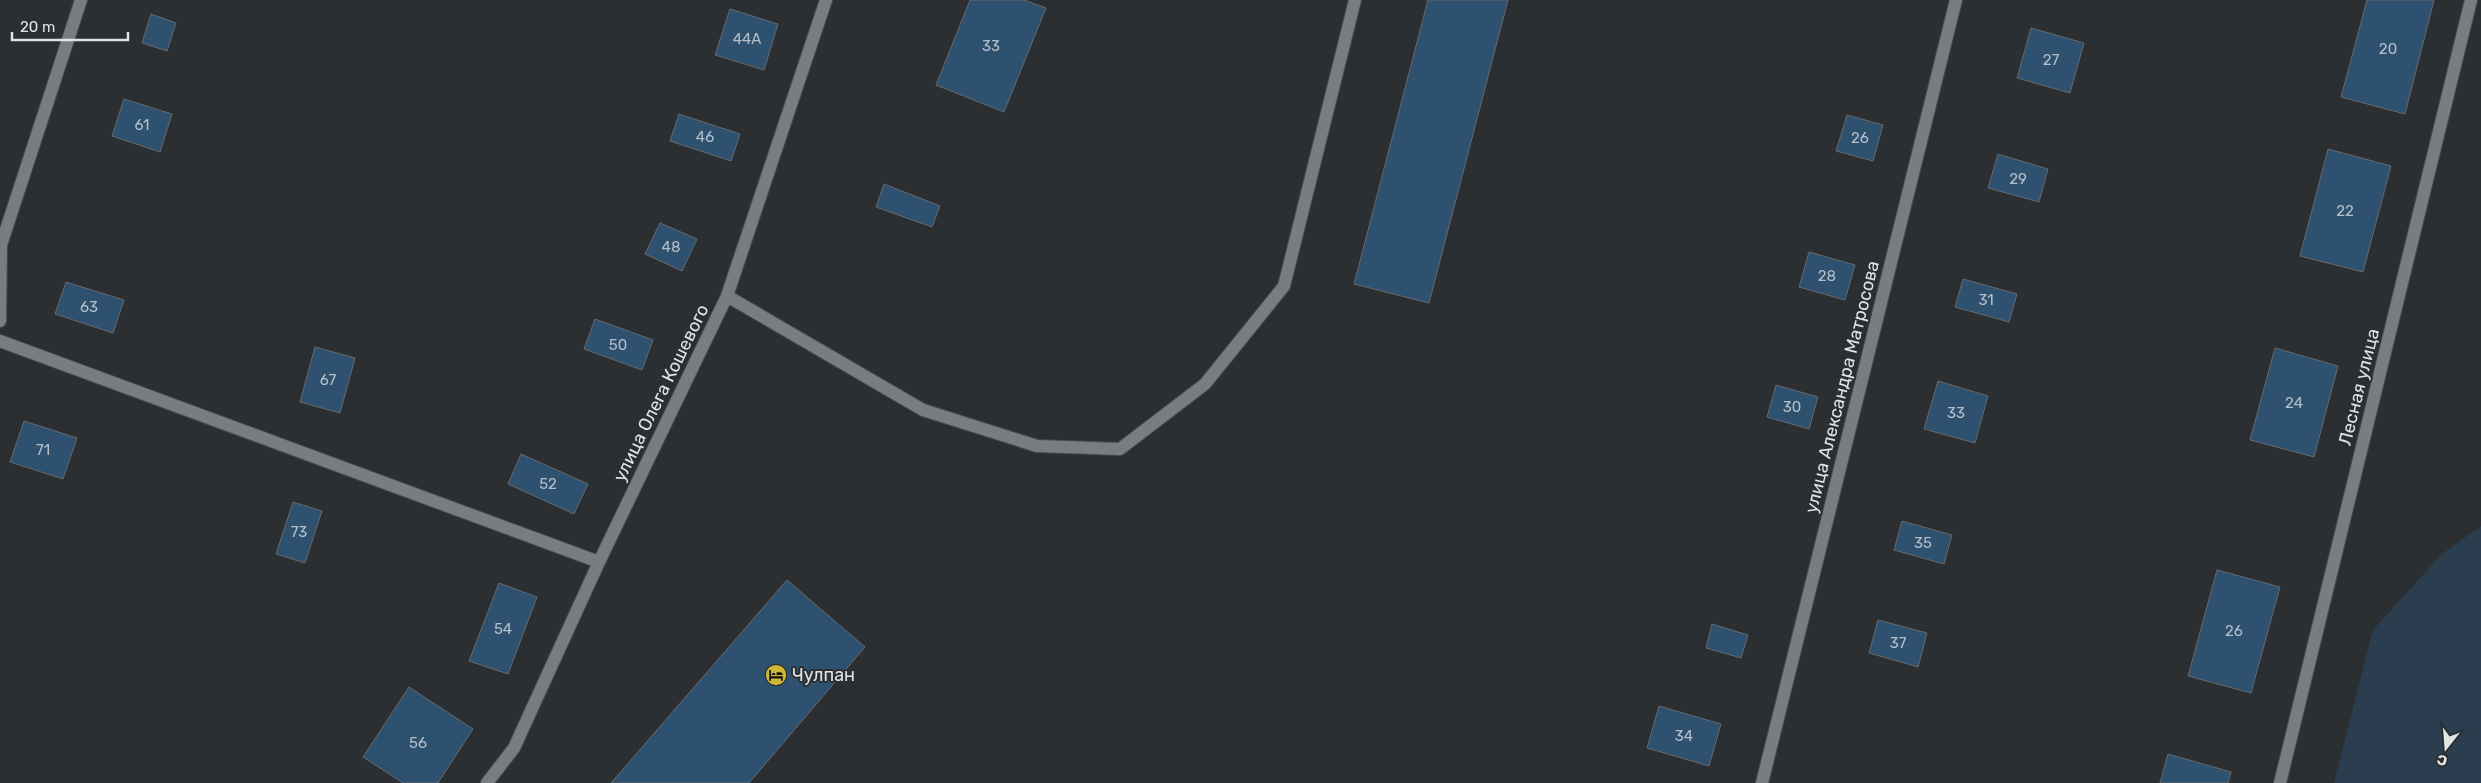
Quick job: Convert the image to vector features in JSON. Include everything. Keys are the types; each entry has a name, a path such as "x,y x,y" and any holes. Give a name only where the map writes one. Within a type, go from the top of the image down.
{"street":[{"path":"0,321 1,245 82,0"},
{"name":"улица Олега Кошевого","path":"487,783 514,748 599,562 727,296 826,0"},
{"path":"727,296 923,410 1037,446 1120,449 1205,384 1284,286 1355,0"},
{"name":"улица Александра Матросова","path":"1762,783 1956,0"},
{"name":"Лесная улица","path":"2280,783 2471,0"},
{"path":"0,341 599,562"}],"shaded area":[{"path":"2481,526 2481,783 2334,783 2373,630 2442,554"}],"building":[{"path":"970,0 1024,0 1046,8 1004,112 936,85"},
{"path":"1428,0 1508,0 1429,303 1354,284"},
{"path":"2367,0 2434,0 2405,114 2341,97"},
{"path":"730,9 778,24 764,70 715,55"},
{"path":"151,14 176,23 167,51 142,43"},
{"path":"2031,28 2084,43 2070,93 2017,78"},
{"path":"124,99 172,114 160,152 112,136"},
{"path":"679,114 740,134 731,161 670,141"},
{"path":"1847,115 1883,125 1873,161 1836,151"},
{"path":"2328,149 2391,166 2363,272 2300,256"},
{"path":"1998,154 2048,169 2039,202 1988,188"},
{"path":"884,184 940,206 932,227 876,207"},
{"path":"660,223 697,239 682,271 645,254"},
{"path":"1809,252 1855,265 1845,300 1799,287"},
{"path":"1963,279 2017,294 2009,322 1955,307"},
{"path":"66,282 124,300 113,333 55,314"},
{"path":"595,319 653,340 642,370 584,349"},
{"path":"315,347 355,358 340,413 300,402"},
{"path":"2275,348 2338,366 2314,457 2250,440"},
{"path":"1938,381 1988,396 1975,443 1924,429"},
{"path":"1776,385 1818,397 1809,429 1767,417"},
{"path":"24,421 77,438 63,479 10,462"},
{"path":"521,454 588,484 574,514 508,484"},
{"path":"293,502 322,511 305,563 276,554"},
{"path":"1902,521 1952,535 1944,564 1894,550"},
{"path":"2217,570 2280,587 2251,693 2188,676"},
{"path":"787,580 865,647 749,783 611,783"},
{"path":"499,583 537,597 508,674 469,661"},
{"path":"1878,620 1927,633 1918,667 1869,653"},
{"path":"1712,624 1748,635 1741,658 1706,648"},
{"path":"409,687 473,729 438,783 403,783 363,757"},
{"path":"1659,706 1721,724 1709,766 1647,748"},
{"path":"2168,754 2231,772 2228,783 2160,783"}],"place":[{"name":"Чулпан","path":"776,675"}]}
